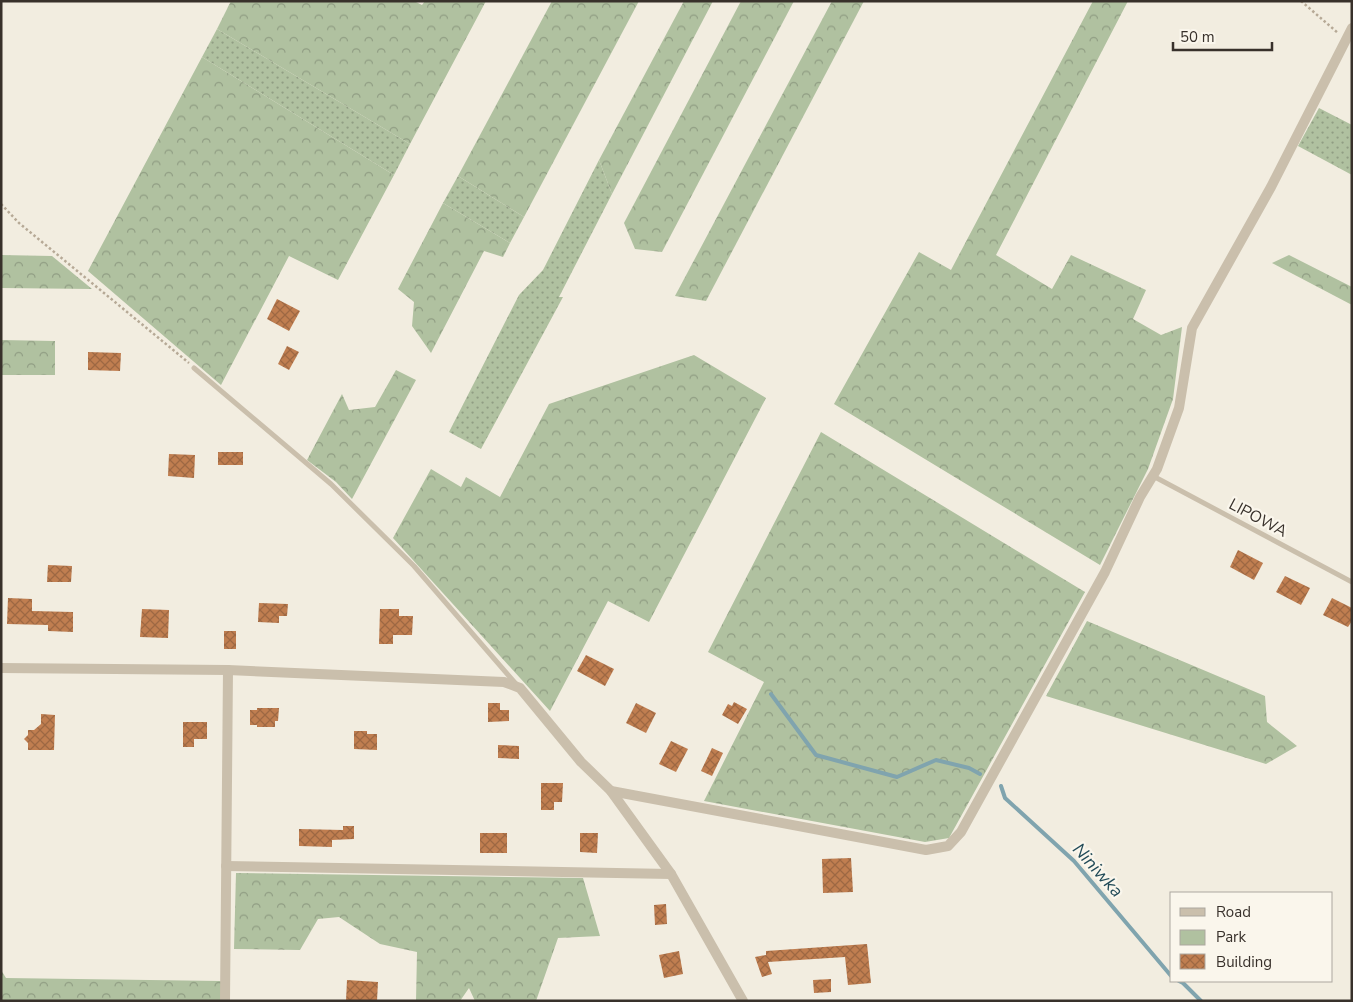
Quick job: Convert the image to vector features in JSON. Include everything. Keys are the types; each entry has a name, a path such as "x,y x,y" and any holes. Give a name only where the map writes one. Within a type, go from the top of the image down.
{"street":[{"path":"611,791 926,850 948,846 961,832 1105,572 1140,497 1157,469 1179,408 1192,328 1271,187 1352,28"},
{"path":"1,668 228,670 504,682 520,688 581,762 611,791 671,874 743,1001"},
{"path":"225,1001 228,670"},
{"path":"226,866 671,874"}],"lane":[{"path":"194,368 331,484 414,566 520,688"},
{"name":"LIPOWA","path":"1152,476 1352,582"}],"path":[{"path":"1301,1 1346,39"},
{"path":"1,204 19,223 194,368"}],"green space":[{"path":"231,1 414,1 422,5 425,1 486,1 410,144 217,29"},
{"path":"552,1 639,1 524,217 458,176"},
{"path":"684,1 713,1 612,194 599,160"},
{"path":"741,1 794,1 662,252 635,249 624,223"},
{"path":"832,1 864,1 706,301 675,296"},
{"path":"1093,1 1128,1 996,255 1052,289 1071,255 1146,290 1133,319 1161,335 1182,327 1173,399 1148,469 1100,565 834,404 919,252 951,270"},
{"path":"217,29 410,144 394,175 202,57"},
{"path":"202,57 394,175 338,280 289,256 221,385 88,271"},
{"path":"1319,108 1352,125 1352,175 1298,146"},
{"path":"599,160 612,194 559,297 563,297 481,449 449,432 519,295 543,270"},
{"path":"458,176 524,217 510,243 443,203"},
{"path":"443,203 510,243 503,257 484,251 431,353 412,326 414,302 398,289"},
{"path":"1,255 52,256 92,289 1,288"},
{"path":"1289,255 1352,287 1352,305 1272,263"},
{"path":"1,340 55,341 55,375 1,375"},
{"path":"694,355 766,398 649,622 608,601 550,711 393,538 431,469 461,487 466,477 500,497 549,404"},
{"path":"396,370 416,380 352,499 336,482 307,460 342,394 349,410 375,407"},
{"path":"821,432 1085,592 949,838 925,842 704,801 764,682 708,652"},
{"path":"1087,621 1265,696 1267,722 1297,746 1266,764 1046,696"},
{"path":"236,873 583,878 600,936 558,938 536,1001 475,1001 469,988 460,1001 416,1001 417,952 380,944 339,917 318,919 300,950 234,949"},
{"path":"1,970 6,978 221,981 221,1001 1,1001"}],"building":[{"path":"277,299 300,311 289,331 267,319"},
{"path":"287,346 299,352 289,370 278,364"},
{"path":"88,352 121,353 120,371 88,370"},
{"path":"218,452 243,452 243,465 218,465"},
{"path":"169,454 195,455 194,478 168,476"},
{"path":"1238,550 1263,563 1254,580 1230,567"},
{"path":"48,565 72,566 71,582 47,582"},
{"path":"1285,576 1310,588 1301,605 1276,592"},
{"path":"8,598 32,599 32,611 73,612 73,632 48,631 48,625 7,624"},
{"path":"1332,598 1352,608 1352,621 1348,627 1323,615"},
{"path":"259,603 288,604 287,616 279,616 279,623 258,622"},
{"path":"142,609 169,610 168,638 140,637"},
{"path":"380,609 399,609 399,616 413,616 412,635 393,635 393,644 379,644"},
{"path":"224,631 236,631 236,649 224,649"},
{"path":"586,655 614,669 605,686 577,671"},
{"path":"734,702 747,709 738,724 722,715 728,704 732,706"},
{"path":"488,703 500,703 500,710 509,710 509,721 488,722"},
{"path":"636,703 656,713 646,733 626,723"},
{"path":"257,708 279,708 278,721 275,721 275,727 250,725 250,710 257,710"},
{"path":"41,714 55,715 54,750 28,750 28,743 24,739 28,735 28,730 34,730 41,724"},
{"path":"183,722 207,722 207,739 194,739 194,747 183,747"},
{"path":"354,731 367,731 367,734 377,734 377,750 354,749"},
{"path":"671,741 688,749 676,772 659,764"},
{"path":"498,745 519,746 519,759 498,758"},
{"path":"712,748 723,753 712,776 701,771"},
{"path":"541,783 563,783 562,802 554,802 554,810 541,810"},
{"path":"343,826 354,826 354,839 332,840 332,847 299,846 299,829 343,830"},
{"path":"480,833 507,833 507,853 480,853"},
{"path":"580,833 598,833 597,853 580,852"},
{"path":"851,858 853,892 823,893 822,859"},
{"path":"666,904 667,924 655,925 654,905"},
{"path":"867,944 871,983 848,985 845,957 768,962 772,974 762,977 755,957 766,955 766,951"},
{"path":"679,951 683,974 664,978 659,955"},
{"path":"831,979 831,992 814,993 813,980"},
{"path":"347,980 378,982 377,1001 346,1001"}],"waterway":[{"name":"Niniwka","path":"771,694 816,755 897,777 936,760 969,768 980,774"},
{"name":"Niniwka","path":"1001,786 1005,798 1074,861 1170,975"},
{"name":"Niniwka","path":"1181,982 1201,1001"}]}
